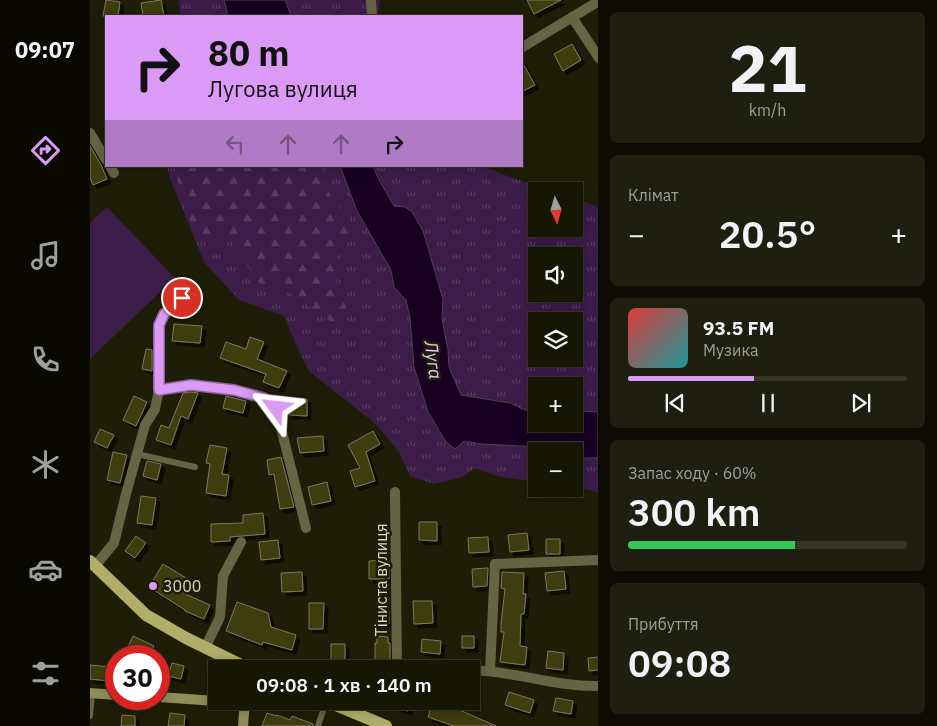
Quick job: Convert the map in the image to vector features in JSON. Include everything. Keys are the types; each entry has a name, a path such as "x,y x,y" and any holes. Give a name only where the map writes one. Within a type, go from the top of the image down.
{"main road":[{"path":"93,564 146,615 230,660"},
{"path":"348,710 386,726"}],"street":[{"path":"371,0 372,15"},
{"path":"523,47 598,1"},
{"path":"572,17 598,58"},
{"path":"90,133 105,158"},
{"path":"93,564 114,543 145,425 154,409 159,390 159,325 164,314 182,298"},
{"path":"159,390 191,385 234,390 264,398 276,408 306,528"},
{"name":"Тіниста вулиця","path":"395,492 396,660"},
{"path":"205,648 220,617 223,576 241,542"},
{"path":"490,671 495,564 598,560"},
{"path":"480,670 581,686 598,686"},
{"path":"91,693 105,694"},
{"path":"170,698 208,700"},
{"path":"244,726 245,710"}],"lane":[{"path":"137,454 195,467"},
{"path":"90,716 91,693"},
{"path":"318,726 323,710"}],"green space":[{"path":"179,0 224,0 228,15 180,15"},
{"path":"285,0 380,0 378,15 291,15"},
{"path":"167,167 340,167 357,211 391,270 394,287 406,300 410,318 414,367 428,412 446,442 455,449 464,441 481,444 528,446 528,481 497,476 475,468 462,477 434,484 410,476 399,452 377,425 309,371 284,316 239,300 204,262"},
{"path":"175,167 321,167 329,193 355,227 337,248 336,281 348,313 341,329 289,292 260,284 227,235 201,242 192,225"},
{"path":"373,167 485,167 528,183 528,238 582,238 583,201 598,207 598,412 583,411 583,377 528,377 528,410 510,403 461,395 449,367 442,319 443,299 405,207 394,206"},
{"path":"107,207 175,278 90,359 90,223"},
{"path":"583,457 598,458 598,493 583,488"}],"water":[{"path":"224,0 285,0 291,15 228,15"},
{"name":"Луга","path":"340,167 373,167 394,206 405,207 412,212 423,231 443,299 442,319 449,367 461,395 510,403 528,410 528,432 583,432 583,411 598,412 598,458 583,458 583,442 528,442 528,446 481,444 464,441 455,449 446,442 428,412 414,367 410,318 406,300 394,287 391,270 357,211"}],"building":[{"path":"106,0 120,2 118,15 103,16"},
{"path":"161,0 164,15 143,15 141,3"},
{"path":"527,0 561,0 534,14"},
{"path":"572,44 581,60 563,71 554,54"},
{"path":"523,64 535,85 523,91"},
{"path":"90,146 107,179 93,185 90,178"},
{"path":"174,324 202,326 200,343 172,341"},
{"path":"250,337 264,342 257,359 287,371 279,388 263,382 266,374 220,358 226,342 246,349"},
{"path":"146,349 152,350 152,371 142,369"},
{"path":"183,393 198,393 188,419 181,416 171,445 156,440 161,425 169,428"},
{"path":"134,396 147,402 136,426 123,420"},
{"path":"226,396 246,401 243,413 223,408"},
{"path":"290,399 307,399 307,416 289,415"},
{"path":"100,429 114,435 107,448 94,442"},
{"path":"373,431 380,444 366,452 375,481 355,487 350,471 360,468 348,445"},
{"path":"323,436 324,451 300,453 297,438"},
{"path":"210,445 227,448 222,474 229,475 226,496 206,493 210,464 206,463"},
{"path":"113,452 127,455 120,483 107,480"},
{"path":"281,457 294,507 280,509 274,474 269,475 267,460"},
{"path":"147,461 161,464 157,480 143,476"},
{"path":"327,482 331,501 312,505 308,487"},
{"path":"141,496 156,498 152,525 137,523"},
{"path":"263,513 265,534 230,537 230,541 211,542 211,524 243,523 243,515"},
{"path":"419,522 437,522 437,541 419,540"},
{"path":"527,533 529,550 510,552 508,535"},
{"path":"136,536 146,543 135,558 125,551"},
{"path":"488,537 489,552 469,553 468,538"},
{"path":"546,539 560,539 560,554 546,554"},
{"path":"278,540 280,558 261,560 259,542"},
{"path":"389,560 389,579 369,579 369,561"},
{"path":"163,564 191,581 183,593 210,605 204,619 185,611 149,587"},
{"path":"488,568 487,586 473,587 472,569"},
{"path":"564,571 566,589 547,591 545,573"},
{"path":"302,572 303,591 282,592 281,573"},
{"path":"502,572 524,573 523,594 526,594 524,614 521,614 520,646 527,647 525,665 500,662 504,632 501,632 501,624 505,589 501,588"},
{"path":"413,601 432,601 433,623 414,624"},
{"path":"237,602 268,613 271,627 296,635 292,650 263,642 262,645 226,631"},
{"path":"309,603 324,603 323,629 309,629"},
{"path":"378,611 389,611 389,624 378,624"},
{"path":"133,636 152,645 129,645"},
{"path":"377,636 388,637 390,660 375,660 375,643 377,643"},
{"path":"462,636 474,636 474,648 462,648"},
{"path":"422,639 441,641 440,654 421,652"},
{"path":"331,644 345,644 345,660 331,660"},
{"path":"548,651 564,653 563,670 546,668"},
{"path":"598,657 598,670 589,671 588,658"},
{"path":"172,663 184,666 181,679 170,676"},
{"path":"90,665 105,666 105,681 90,679"},
{"path":"509,692 534,700 530,713 505,705"},
{"path":"556,698 573,701 571,714 553,711"},
{"path":"430,710 460,710 496,726 454,726 428,717"},
{"path":"170,713 185,715 184,726 168,726"},
{"path":"267,713 290,720 292,716 313,724 313,726 262,726"},
{"path":"122,715 135,716 135,726 121,726"}],"place":[{"name":"3000","path":"153,586"}],"route":[{"path":"182,298 164,314 159,325 159,390 191,385 234,390 264,398 276,408"}]}
